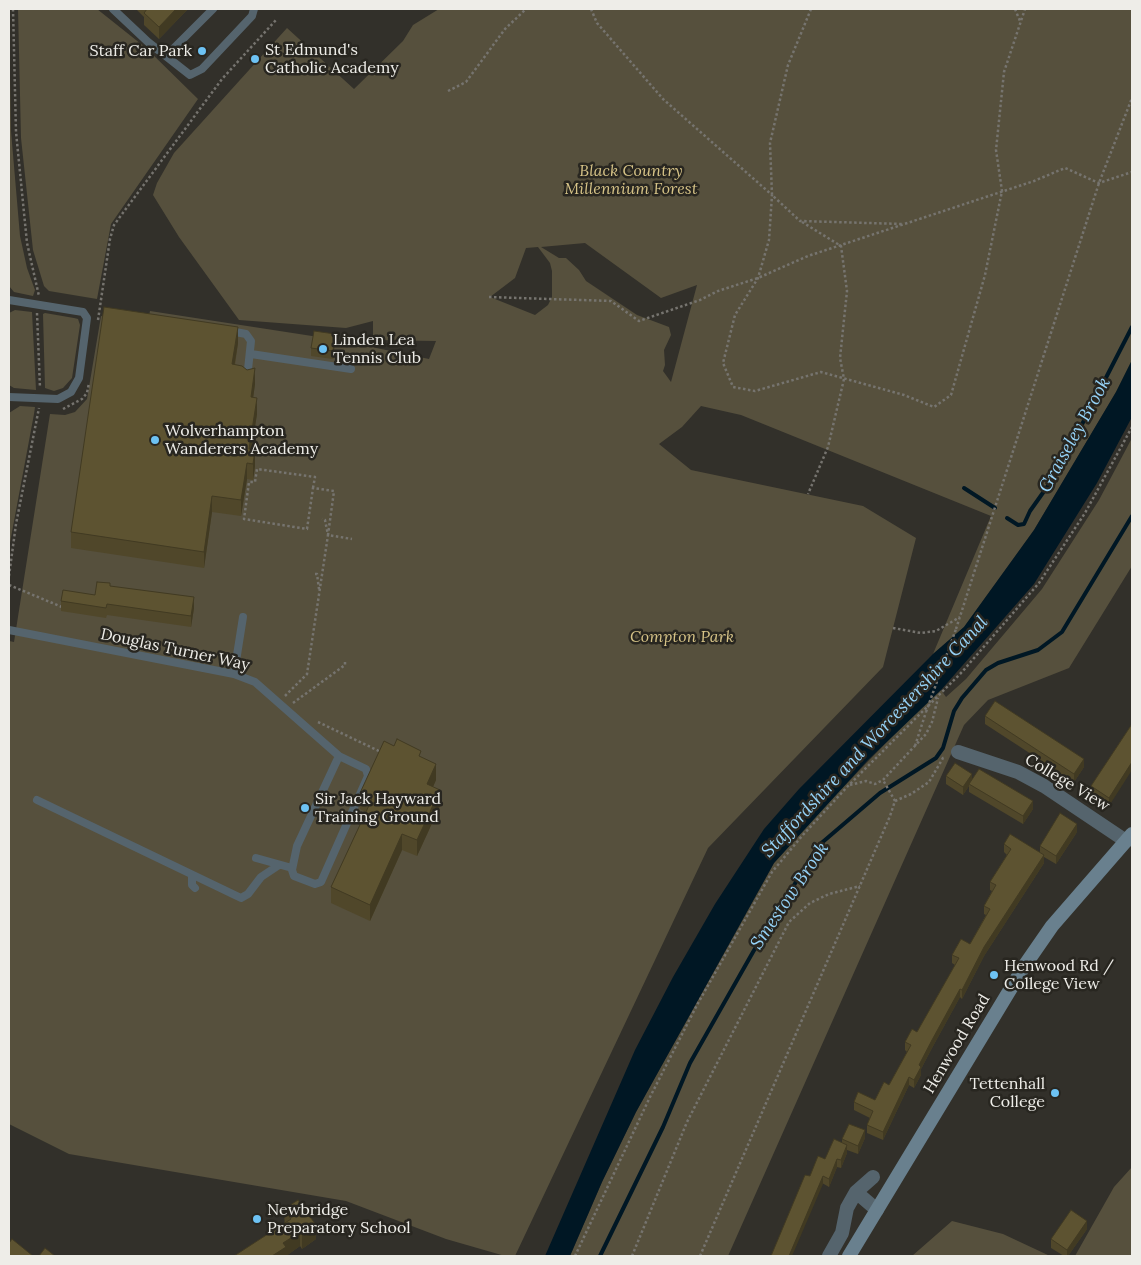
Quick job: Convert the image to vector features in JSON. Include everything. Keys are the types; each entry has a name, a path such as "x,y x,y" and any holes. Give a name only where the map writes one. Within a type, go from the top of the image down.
{"main road":[{"name":"Henwood Road","path":"849,1256 1025,965 1052,926 1129,837"}],"street":[{"name":"College View","path":"958,752 1018,772 1129,837"},
{"path":"829,1256 842,1232 847,1208 856,1192 873,1177"},
{"path":"856,1192 877,1210"}],"lane":[{"path":"113,9 148,42 167,55 186,74 196,74 252,16 254,9"},
{"path":"167,55 213,9"},
{"path":"9,300 83,312 87,318 79,378 71,392 58,399 9,397"},
{"path":"216,329 249,336 251,354 247,380"},
{"path":"251,354 351,369"},
{"path":"234,674 242,617"},
{"name":"Douglas Turner Way","path":"9,630 234,674 262,687 339,756 366,769 368,776 321,882 316,884 294,876 292,868"},
{"path":"256,858 292,868 297,846 339,756"},
{"path":"36,800 241,898 248,894 261,877 280,865"},
{"path":"192,875 192,885 195,888"}],"path":[{"path":"13,9 16,132 20,180 27,243 40,292"},
{"path":"448,91 466,82 505,29 526,9"},
{"path":"591,9 597,23 663,98 800,222 841,246"},
{"path":"1015,9 1021,23"},
{"path":"809,10 788,65 770,143 772,195 768,240 758,278 735,315 723,363 733,387 755,391 821,372 904,395 934,407 951,396 985,275 1002,191 996,150 1004,72 1025,9"},
{"path":"100,311 114,225 222,79 276,20"},
{"path":"914,748 961,616 1099,183 1132,98"},
{"path":"489,297 611,301 639,321 758,278 808,256 1034,181 1065,168 1099,183 1132,172"},
{"path":"800,222 904,224"},
{"path":"808,494 828,447 844,379 840,358 847,291 841,246"},
{"path":"37,315 40,391"},
{"path":"9,576 16,524 39,419"},
{"path":"575,1256 654,1088 772,872 848,786 968,666 1039,583 1085,513 1132,427"},
{"path":"257,469 315,477 313,488 307,529 244,519 249,482 255,482 257,469"},
{"path":"284,697 307,674 328,535 334,491 313,488"},
{"path":"322,519 325,520 328,535"},
{"path":"328,535 352,539"},
{"path":"315,574 319,593"},
{"path":"9,585 62,607"},
{"path":"893,628 921,633 936,631 961,616"},
{"path":"292,704 344,666 345,661"},
{"path":"848,786 866,781 875,784 883,780 926,734 932,722 938,696"},
{"path":"314,721 383,752"},
{"path":"700,1256 895,801 929,782 943,758 958,752"},
{"path":"883,780 895,801"},
{"path":"632,1256 687,1122 789,922 810,903 829,894 860,886"}],"green space":[{"path":"18,9 97,9 146,48 198,99 111,224 97,299 49,291 44,286 33,250 21,138"},
{"path":"439,9 1132,9 1132,360 1116,392 1034,530 964,627 933,654 991,516 741,415 701,406 682,427 659,444 691,470 863,506 916,538 883,667 708,848 515,1256 505,1256 446,1239 346,1201 69,1154 9,1124 9,641 14,642 50,414 65,415 75,412 87,399 101,316 147,324 150,311 338,340 429,359 436,341 373,340 373,321 346,328 239,320 179,237 153,195 157,183 174,153 287,28 354,89 403,41 413,25","holes":["585,243 661,298 697,285 671,382 663,371 665,365 664,350 671,335 669,327 637,315 586,281 579,270 566,258 559,258 541,247","538,247 550,263 552,271 552,297 548,305 535,315 490,297 515,278 526,248"]},
{"path":"9,22 11,131 20,236 27,268 35,290 33,296 14,292 9,286"},
{"path":"15,310 32,312 36,390 14,388 9,385 9,313"},
{"path":"43,314 78,319 80,325 72,378 63,388 54,391 45,388"},
{"path":"20,406 35,407 9,548 9,413"},
{"path":"1132,438 1132,566 1069,668 988,700 964,725 728,1256 570,1256 602,1182 636,1112 774,863 826,805 910,718 941,690 946,697 966,679 1042,589 1099,500"},
{"path":"1132,1167 1132,1256 1075,1256 1114,1187"},
{"path":"952,1221 1003,1234 1050,1256 912,1256"}],"water":[{"name":"Staffordshire and Worcestershire Canal","path":"1132,360 1132,417 1097,483 1034,584 941,690 868,760 774,863 636,1112 602,1182 570,1256 545,1256 635,1050 673,977 715,904 764,829 799,789 933,654 964,627 1034,530 1116,392"}],"building":[{"path":"147,9 176,9 159,27 144,13"},
{"name":"Wolverhampton Wanderers Academy","path":"104,307 238,327 232,364 242,366 247,370 255,368 251,397 257,398 249,449 255,450 253,464 247,463 241,500 212,496 204,552 71,532"},
{"path":"314,331 335,334 333,351 311,348"},
{"path":"97,582 110,583 110,586 194,597 191,616 107,604 106,608 61,601 63,590 95,595"},
{"path":"995,701 1084,759 1074,774 985,716"},
{"path":"1132,724 1132,762 1109,798 1091,786"},
{"path":"397,739 421,751 419,756 436,764 427,784 440,790 417,840 402,834 370,905 331,887 372,799 360,793 384,741 394,746"},
{"path":"955,763 972,774 963,787 946,776"},
{"path":"979,769 1033,801 1023,816 969,784"},
{"path":"1060,813 1077,824 1056,856 1040,846"},
{"path":"1010,834 1044,855 984,947 962,990 960,989 932,1040 919,1065 921,1067 914,1080 909,1077 883,1132 867,1125 873,1111 854,1102 858,1092 875,1100 884,1082 889,1085 911,1045 905,1042 912,1029 917,1032 959,958 952,955 961,939 970,944 990,909 984,906 996,885 990,882 1011,849 1004,844"},
{"path":"849,1124 865,1130 858,1146 842,1139"},
{"path":"834,1139 847,1145 841,1160 837,1159 829,1179 823,1176 789,1256 771,1256 805,1175 810,1176 818,1156 825,1159"},
{"path":"298,1200 316,1225 302,1235 300,1232 283,1243 286,1247 272,1256 234,1256 291,1219 284,1209"},
{"path":"1071,1210 1087,1221 1067,1250 1051,1239"},
{"path":"12,1239 33,1256 9,1256 9,1243"},
{"path":"45,1248 55,1256 39,1256"}],"waterway":[{"name":"Graiseley Brook","path":"1007,518 1018,525 1024,524 1030,511 1057,473 1132,327"},
{"name":"Graiseley Brook","path":"964,488 995,508"},
{"name":"Smestow Brook","path":"600,1256 663,1127 690,1063 753,952 818,846 880,793 936,758 943,748 954,711 962,698 986,670 998,663 1038,650 1062,632 1132,516"}],"place":[{"name":"Staff Car Park","path":"202,51"},
{"name":"St Edmund's Catholic Academy","path":"255,59"},
{"name":"Linden Lea Tennis Club","path":"323,349"},
{"name":"Wolverhampton Wanderers Academy","path":"155,440"},
{"name":"Sir Jack Hayward Training Ground","path":"305,808"},
{"name":"Henwood Rd / College View","path":"994,975"},
{"name":"Tettenhall College","path":"1055,1093"},
{"name":"Newbridge Preparatory School","path":"257,1219"}],"park label":[{"name":"Black Country Millennium Forest","path":"631,180"},
{"name":"Compton Park","path":"682,637"}]}
